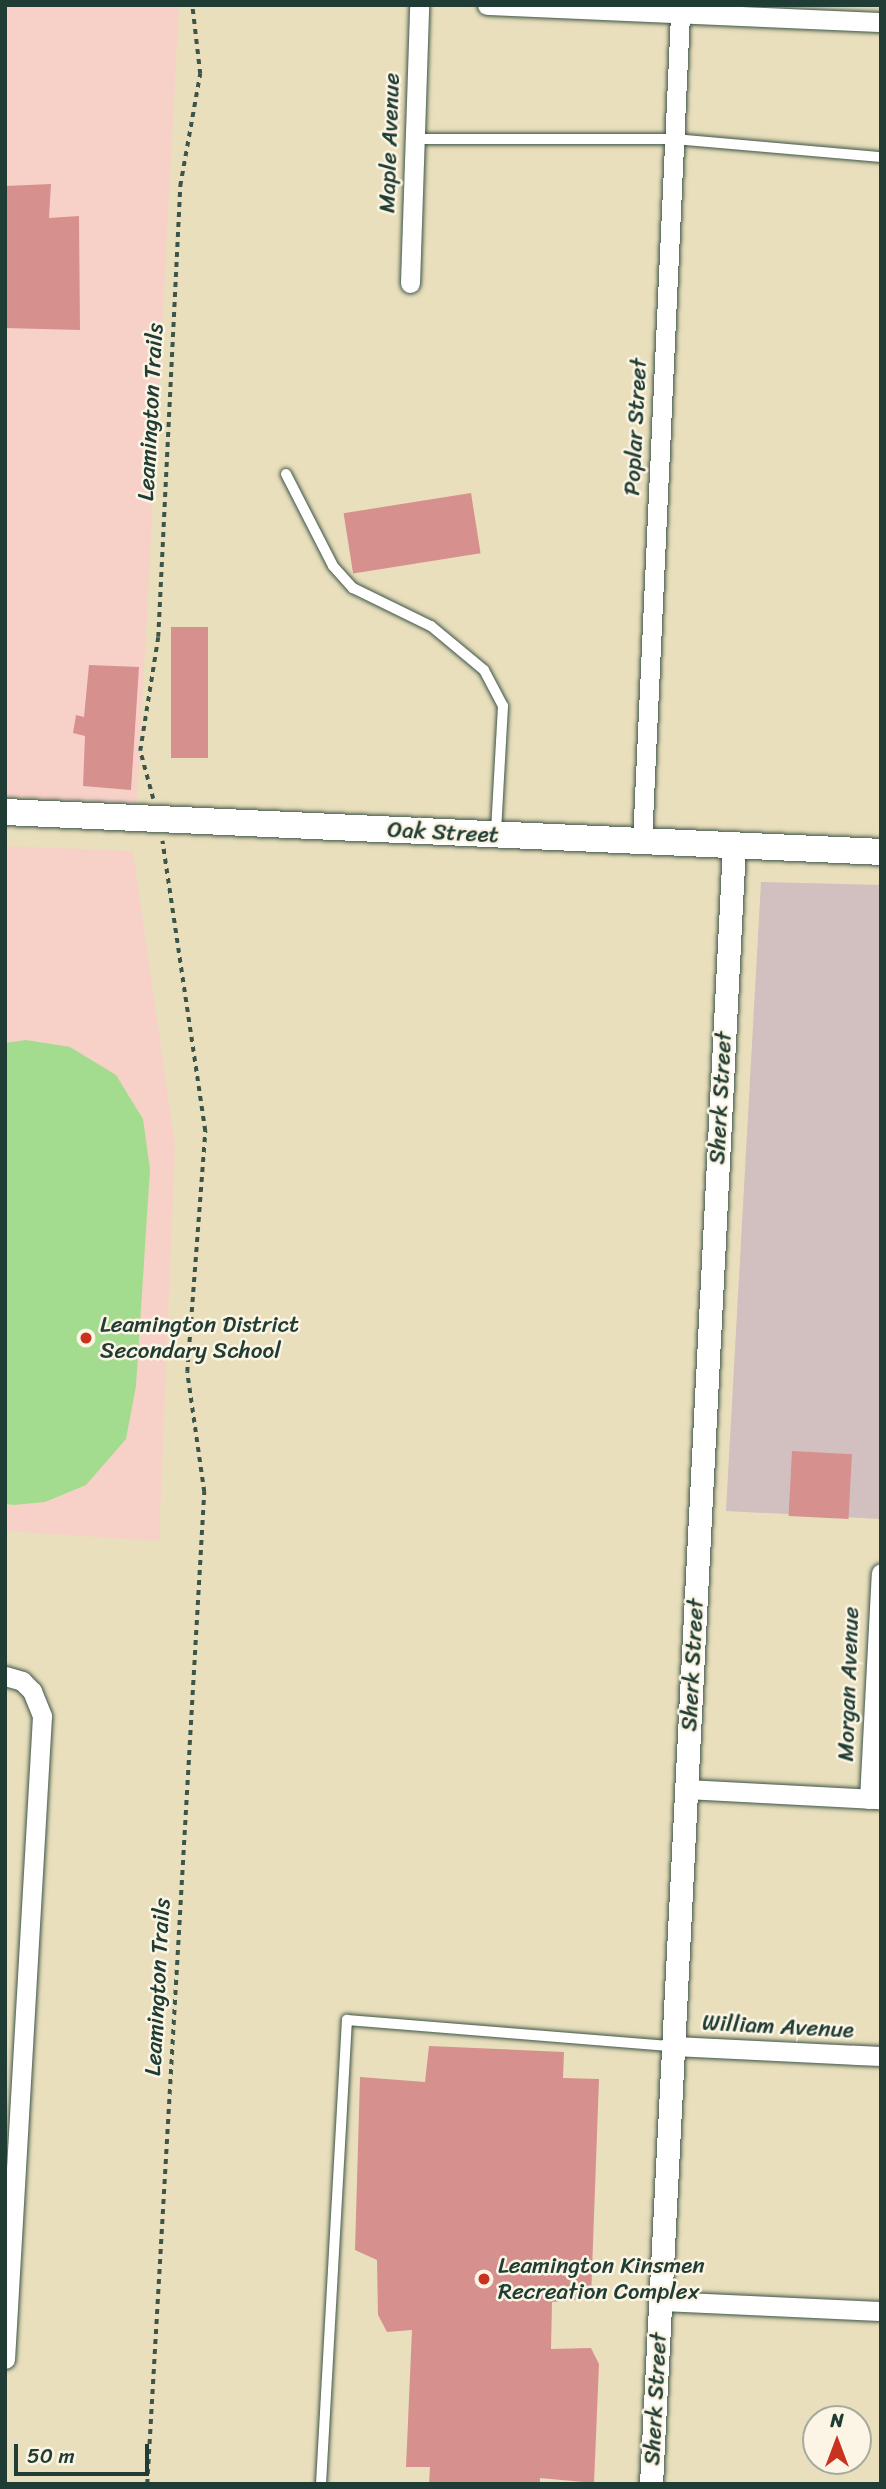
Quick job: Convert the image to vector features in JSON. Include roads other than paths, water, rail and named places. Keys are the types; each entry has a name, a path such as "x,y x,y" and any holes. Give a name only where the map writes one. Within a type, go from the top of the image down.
{"main road":[{"name":"Oak Street","path":"5,812 881,852"}],"street":[{"name":"Maple Avenue","path":"410,283 418,5"},
{"path":"487,5 881,22"},
{"name":"Poplar Street","path":"642,842 680,14"},
{"name":"Sherk Street","path":"651,2484 734,846"},
{"name":"Morgan Avenue","path":"875,1799 881,1573"},
{"path":"5,1676 22,1681 32,1691 42,1716 5,2359"},
{"path":"686,1789 875,1799"},
{"name":"William Avenue","path":"674,2046 881,2056"},
{"path":"660,2301 881,2311"}],"lane":[{"path":"415,139 674,139 881,157"},
{"path":"286,474 333,566 352,588 431,626 484,670 503,706 495,836"},
{"path":"321,2484 347,2020 674,2046"}],"place":[{"name":"Leamington District Secondary School","path":"86,1338"},
{"name":"Leamington Kinsmen Recreation Complex","path":"484,2279"}]}
